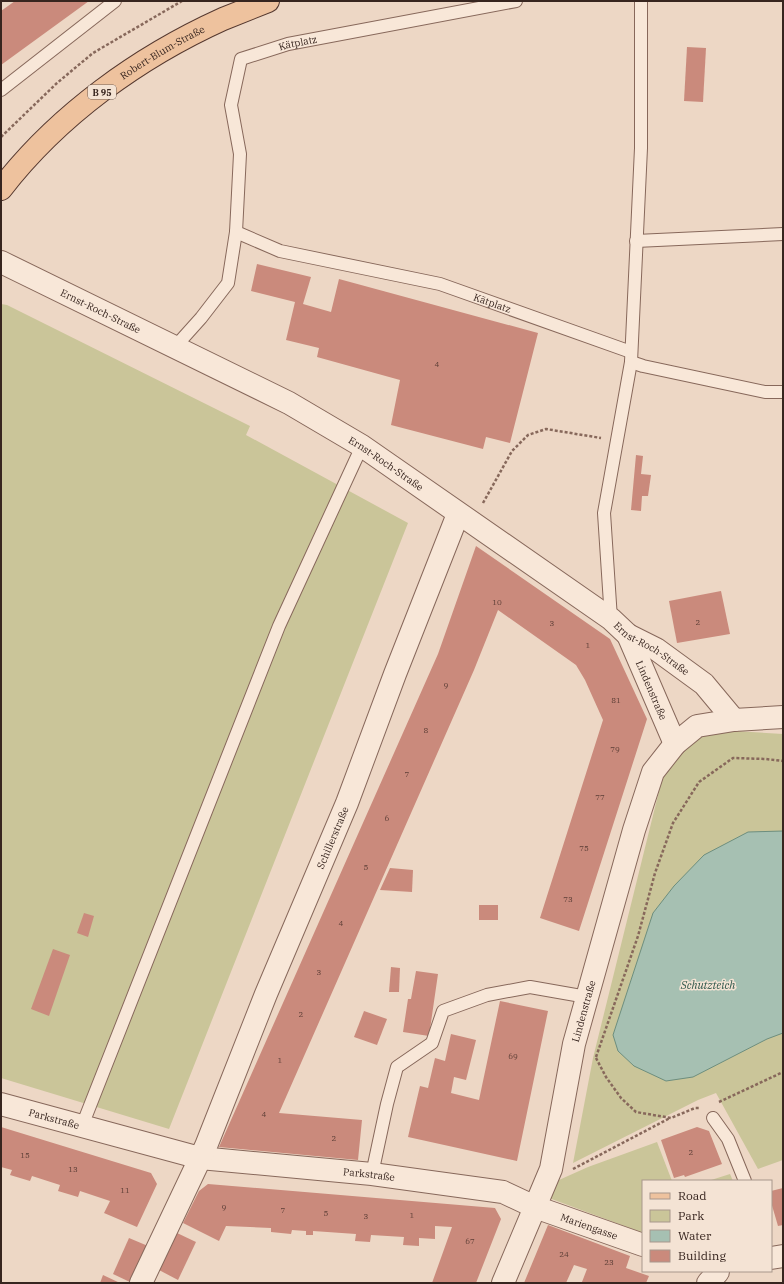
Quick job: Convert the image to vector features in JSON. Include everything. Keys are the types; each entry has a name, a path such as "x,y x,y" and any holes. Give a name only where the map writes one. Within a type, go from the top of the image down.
{"main road":[{"name":"Robert-Blum-Straße","path":"1,189 13,173 44,140 104,90 146,61 184,39 223,20 268,1"}],"street":[{"name":"Ernst-Roch-Straße","path":"1,262 289,403 362,446 611,619 628,636 656,649 704,684 734,720"},
{"name":"Schillerstraße","path":"200,1158 269,987 347,803 395,674 465,518"},
{"name":"Lindenstraße","path":"628,636 675,744"},
{"path":"734,720 783,717"},
{"name":"Lindenstraße","path":"503,1283 551,1169 574,1044 634,830 653,772 675,744 697,726 734,720"},
{"name":"Parkstraße","path":"1,1104 200,1158 372,1174 503,1192 535,1208"},
{"path":"141,1283 200,1158"},
{"name":"Mariengasse","path":"535,1208 642,1245"},
{"path":"708,1283 717,1272"}],"lane":[{"path":"1,90 115,1"},
{"name":"Kätplatz","path":"516,1 288,44 241,59 231,105 240,154 236,232 280,251 440,284 631,357 765,392 783,392"},
{"path":"611,619 604,512 631,357 641,148 641,1"},
{"path":"175,347 201,318 228,283 236,232"},
{"path":"636,241 783,234"},
{"path":"82,1126 279,626 362,446"},
{"path":"372,1174 387,1104 397,1067 432,1043 443,1011 486,994 530,987 587,997"},
{"path":"713,1118 728,1139 745,1180"}],"path":[{"path":"1,137 57,84 94,53 182,1"},
{"path":"465,518 512,451 528,435 546,429 616,440"},
{"path":"594,1066 638,936 655,873 673,823 699,782 733,758 783,761"},
{"path":"596,1058 606,1077 621,1098 636,1112 671,1118"},
{"path":"714,1104 783,1072"},
{"path":"574,1162 573,1169 671,1118 695,1108 707,1108"}],"green space":[{"path":"1,304 7,305 250,426 246,435 408,523 169,1129 1,1078"},
{"path":"718,730 783,734 783,1160 758,1169 716,1093 698,1100 573,1163 593,1058 662,779 695,739"},
{"path":"657,1142 672,1180 642,1180 642,1233 549,1198 559,1180 588,1167"},
{"path":"730,1174 733,1180 711,1180"}],"water":[{"name":"Schutzteich","path":"783,831 783,1033 767,1039 693,1077 666,1081 634,1066 618,1051 613,1035 653,913 674,886 704,855 748,832"}],"building":[{"path":"15,1 89,1 1,65 1,11"},
{"path":"687,47 706,48 703,102 684,101"},
{"path":"257,264 311,277 303,304 331,312 339,279 538,333 510,443 486,437 483,449 391,425 400,380 317,357 319,348 286,340 295,302 251,291"},
{"path":"636,455 643,456 641,474 651,475 648,496 642,496 641,511 631,510"},
{"path":"476,546 610,639 647,719 579,931 540,918 603,720 585,680 576,665 498,610 474,670 279,1113 362,1120 358,1160 219,1147 438,654"},
{"path":"721,591 730,634 677,643 669,601"},
{"path":"390,868 413,870 412,892 380,890"},
{"path":"479,905 498,905 498,920 479,920"},
{"path":"84,913 94,916 88,937 77,933"},
{"path":"53,949 70,955 49,1016 31,1009"},
{"path":"391,967 400,968 399,992 389,992"},
{"path":"416,971 438,974 429,1036 403,1032 408,999 411,999"},
{"path":"500,1001 548,1011 517,1161 408,1137 420,1086 428,1088 435,1058 445,1061 451,1034 476,1040 466,1080 454,1077 451,1093 479,1100"},
{"path":"364,1011 387,1019 377,1045 354,1037"},
{"path":"1,1127 151,1173 157,1184 137,1227 104,1213 110,1201 80,1191 78,1197 58,1191 60,1185 32,1176 30,1181 10,1175 12,1170 1,1167"},
{"path":"697,1127 709,1131 722,1164 685,1177 684,1175 674,1178 661,1140"},
{"path":"208,1184 495,1208 501,1219 476,1283 432,1283 452,1227 435,1226 435,1239 419,1238 419,1246 403,1245 404,1237 371,1235 370,1242 355,1241 356,1234 313,1231 313,1235 306,1235 306,1231 292,1230 291,1234 271,1232 271,1228 226,1226 219,1241 183,1223 199,1191"},
{"path":"783,1188 783,1225 778,1226 772,1205 772,1191"},
{"path":"548,1225 630,1256 626,1268 649,1276 646,1283 582,1282 587,1269 574,1265 566,1283 524,1283"},
{"path":"177,1233 196,1242 178,1280 159,1270"},
{"path":"129,1238 148,1246 132,1283 113,1274"},
{"path":"103,1275 120,1283 100,1283"}]}
